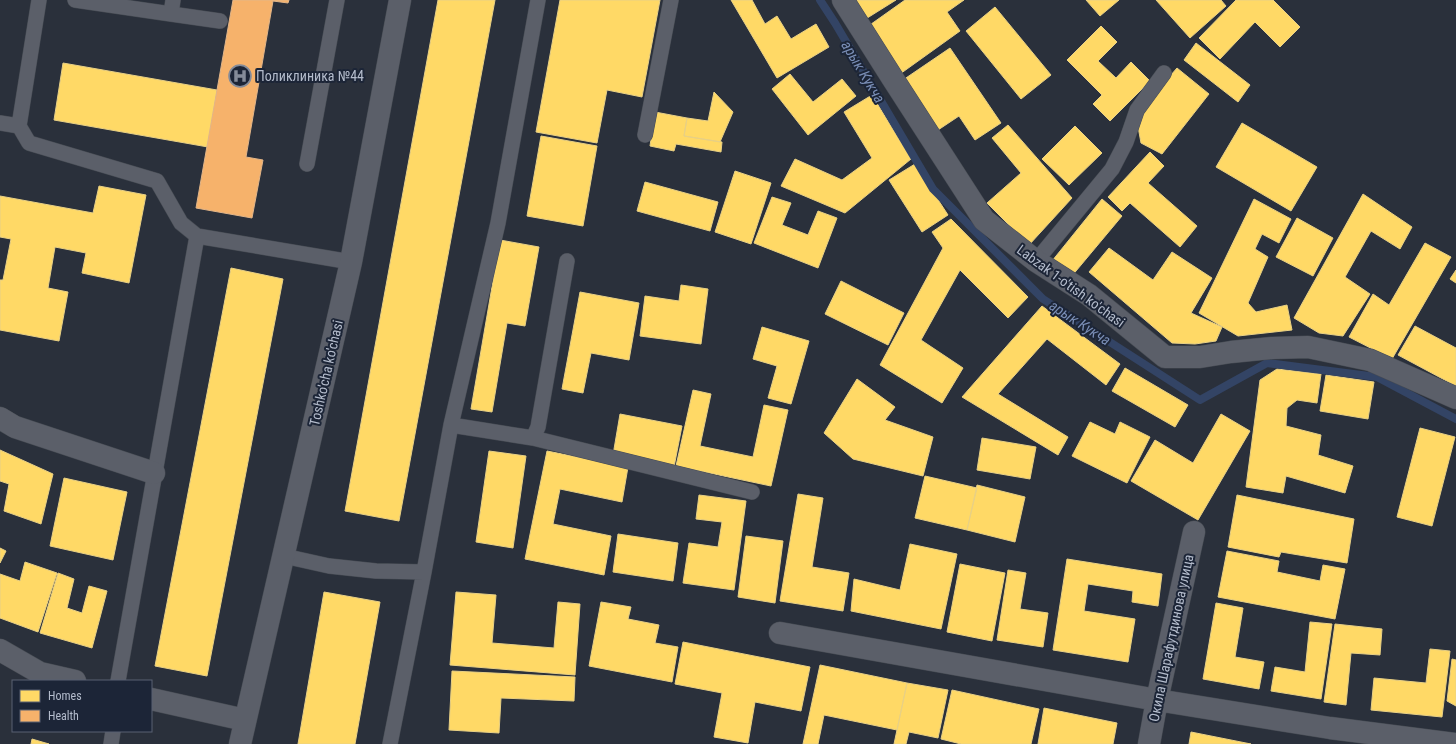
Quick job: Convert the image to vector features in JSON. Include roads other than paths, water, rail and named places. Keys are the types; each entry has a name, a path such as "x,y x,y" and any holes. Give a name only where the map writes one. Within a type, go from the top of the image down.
{"street":[{"name":"Toshko'cha ko'chasi","path":"240,744 352,262 400,0"},
{"name":"Labzak 1-o'tish ko'chasi","path":"843,0 984,220 1036,261 1089,295 1165,357 1200,357 1272,348 1308,348 1370,360 1456,398"},
{"path":"0,418 15,427 154,473"},
{"name":"Окила Шарафутдинова улица","path":"1149,744 1157,700 1194,532"},
{"path":"780,634 1157,700 1330,728 1456,744"},
{"path":"0,650 40,673 71,680"},
{"path":"152,699 245,720"}],"lane":[{"path":"39,0 18,126 29,143 157,181 181,222 197,236 352,262"},
{"path":"75,0 172,7 220,21"},
{"path":"307,164 337,0"},
{"path":"390,744 451,426 498,223 538,0"},
{"path":"645,135 671,0"},
{"path":"1036,261 1112,169 1126,142 1137,110 1164,73"},
{"path":"0,123 18,126"},
{"path":"118,680 197,236"},
{"path":"533,438 538,427 568,261"},
{"path":"451,426 533,438 752,492"},
{"path":"284,556 337,567 376,571 424,572"},
{"path":"111,744 113,732"}],"waterway":[{"name":"арык Кукча","path":"820,0 933,189 1043,299 1200,400 1267,363 1377,377 1456,419"}],"place":[{"name":"Поликлиника №44","path":"240,76"}]}
